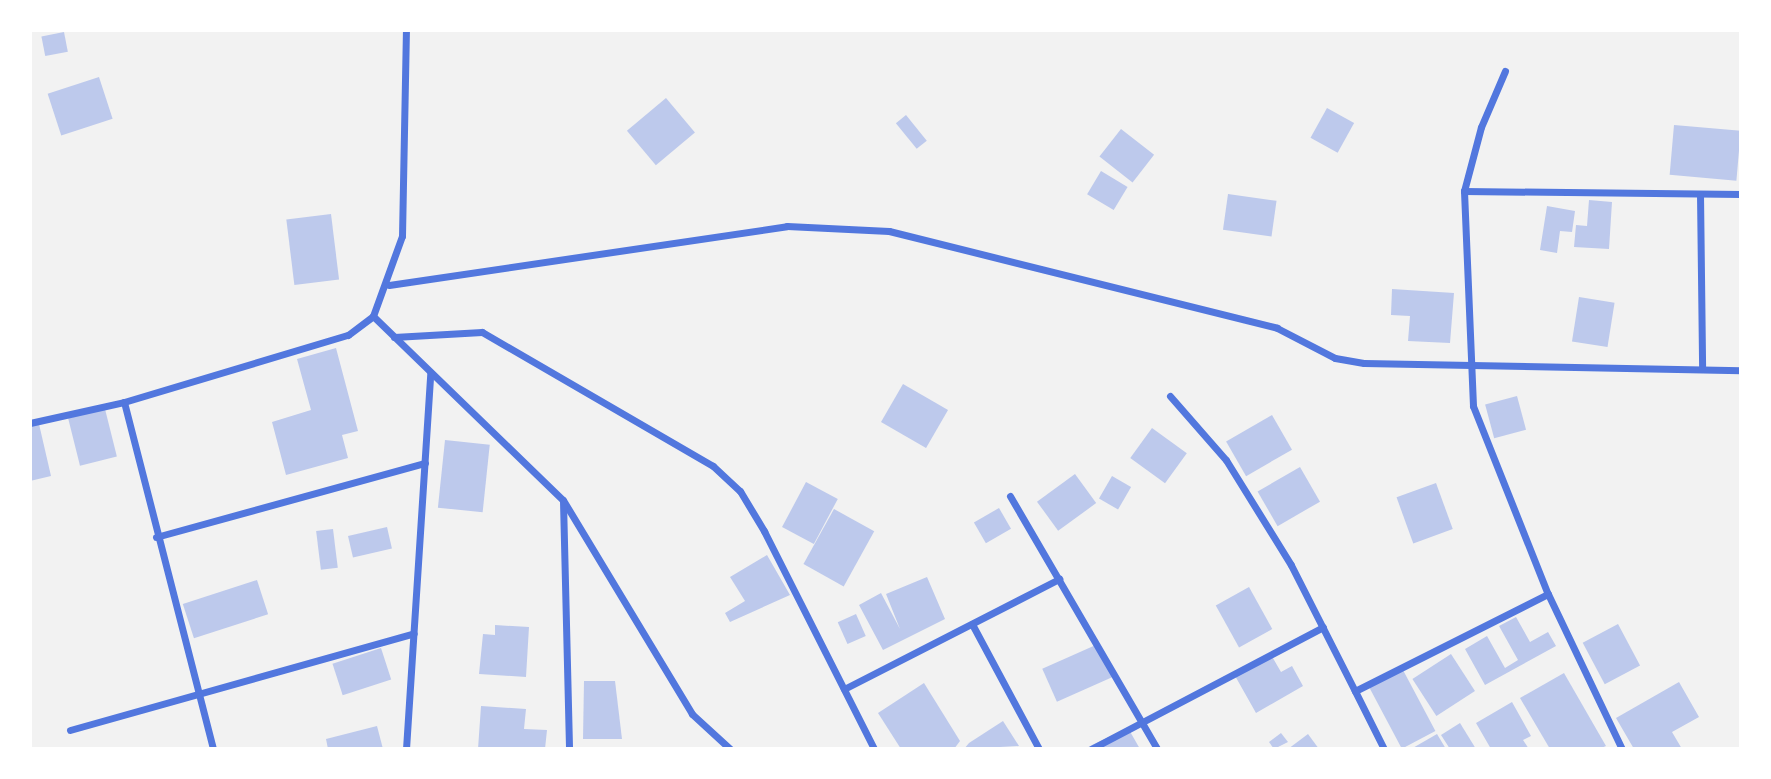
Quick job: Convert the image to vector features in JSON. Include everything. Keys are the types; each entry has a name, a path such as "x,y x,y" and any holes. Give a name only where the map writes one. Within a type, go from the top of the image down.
{"street":[{"path":"30,423 124,402 348,335 373,316 389,285 402,236 406,30"},
{"path":"1505,71 1481,127 1464,191 1475,363 1476,428 1548,594 1622,749"},
{"path":"1464,191 1741,194"},
{"path":"1700,194 1702,369"},
{"path":"389,285 787,226 889,232 1277,328 1335,358 1741,370"},
{"path":"373,316 563,500 692,714 730,749"},
{"path":"394,337 482,332 713,467 740,491 764,531 874,749"},
{"path":"406,749 430,373"},
{"path":"1170,396 1226,460 1323,627 1384,749"},
{"path":"124,402 156,537 213,749"},
{"path":"156,537 425,463"},
{"path":"1010,496 1157,749"},
{"path":"563,500 569,749"},
{"path":"844,690 1059,579"},
{"path":"1355,691 1548,594"},
{"path":"972,624 1039,749"},
{"path":"1091,749 1323,627"},
{"path":"70,730 414,633"}],"building":[{"path":"64,32 68,52 45,56 41,36"},
{"path":"99,77 113,119 61,136 48,94"},
{"path":"666,98 695,132 656,165 627,131"},
{"path":"1327,108 1354,123 1338,153 1311,138"},
{"path":"906,115 927,141 917,149 896,123"},
{"path":"1674,125 1741,131 1736,181 1670,175"},
{"path":"1121,129 1154,155 1133,182 1099,157"},
{"path":"1101,171 1128,187 1114,210 1087,194"},
{"path":"1228,194 1277,201 1272,236 1223,230"},
{"path":"1589,200 1612,202 1609,249 1574,247 1576,225 1587,226"},
{"path":"1547,206 1575,211 1572,232 1560,231 1557,253 1540,250"},
{"path":"331,214 339,280 294,285 286,219"},
{"path":"1392,289 1454,293 1450,343 1408,341 1410,316 1391,315"},
{"path":"1579,297 1615,303 1608,347 1572,341"},
{"path":"336,348 358,431 342,435 348,458 286,475 272,422 311,410 297,359"},
{"path":"903,384 948,410 926,448 881,422"},
{"path":"1517,396 1526,430 1494,438 1485,405"},
{"path":"105,409 117,457 80,466 68,418"},
{"path":"1272,415 1292,450 1246,476 1226,442"},
{"path":"39,424 51,476 30,481 30,427"},
{"path":"1152,428 1187,453 1165,483 1130,458"},
{"path":"445,440 490,445 483,512 438,508"},
{"path":"1300,467 1320,502 1278,526 1258,492"},
{"path":"1075,474 1096,503 1058,531 1037,502"},
{"path":"1112,476 1131,487 1118,510 1099,499"},
{"path":"806,482 838,499 814,544 782,527"},
{"path":"1436,483 1453,529 1413,543 1397,497"},
{"path":"999,508 1011,529 986,543 974,522"},
{"path":"834,509 874,531 844,586 803,564"},
{"path":"387,527 392,548 353,557 348,536"},
{"path":"333,529 338,568 321,570 316,531"},
{"path":"767,555 790,595 730,622 725,613 745,601 730,577"},
{"path":"927,577 945,619 883,650 859,605 881,593 900,629 886,594"},
{"path":"257,580 268,614 194,638 183,604"},
{"path":"1249,587 1272,629 1239,647 1216,605"},
{"path":"856,614 866,636 847,644 838,622"},
{"path":"1516,617 1530,642 1548,632 1556,646 1485,685 1465,649 1487,636 1505,668 1518,660 1499,626"},
{"path":"1618,624 1640,665 1605,684 1583,643"},
{"path":"495,625 529,627 526,677 479,674 483,634 495,635"},
{"path":"1098,644 1113,677 1057,702 1042,669"},
{"path":"381,648 391,679 343,695 332,664"},
{"path":"1270,653 1281,672 1292,666 1303,686 1256,713 1234,674"},
{"path":"1451,654 1475,691 1436,716 1412,679"},
{"path":"1403,670 1435,731 1402,749 1369,688"},
{"path":"1564,673 1606,746 1599,749 1550,749 1520,698"},
{"path":"584,681 615,681 622,739 583,739"},
{"path":"1679,682 1699,717 1672,732 1682,749 1634,749 1616,718"},
{"path":"924,683 960,741 954,749 901,749 878,713"},
{"path":"1512,702 1531,736 1523,740 1529,749 1491,749 1476,723"},
{"path":"481,706 526,709 524,729 547,730 545,749 478,749"},
{"path":"1003,721 1019,746 964,749 969,743"},
{"path":"1460,723 1476,749 1450,749 1441,735"},
{"path":"377,726 383,749 328,749 326,739"},
{"path":"1128,728 1140,749 1085,749 1092,745"},
{"path":"1281,733 1288,742 1274,749 1269,742"},
{"path":"1308,734 1319,749 1288,749"},
{"path":"1437,734 1446,749 1411,749"}]}
